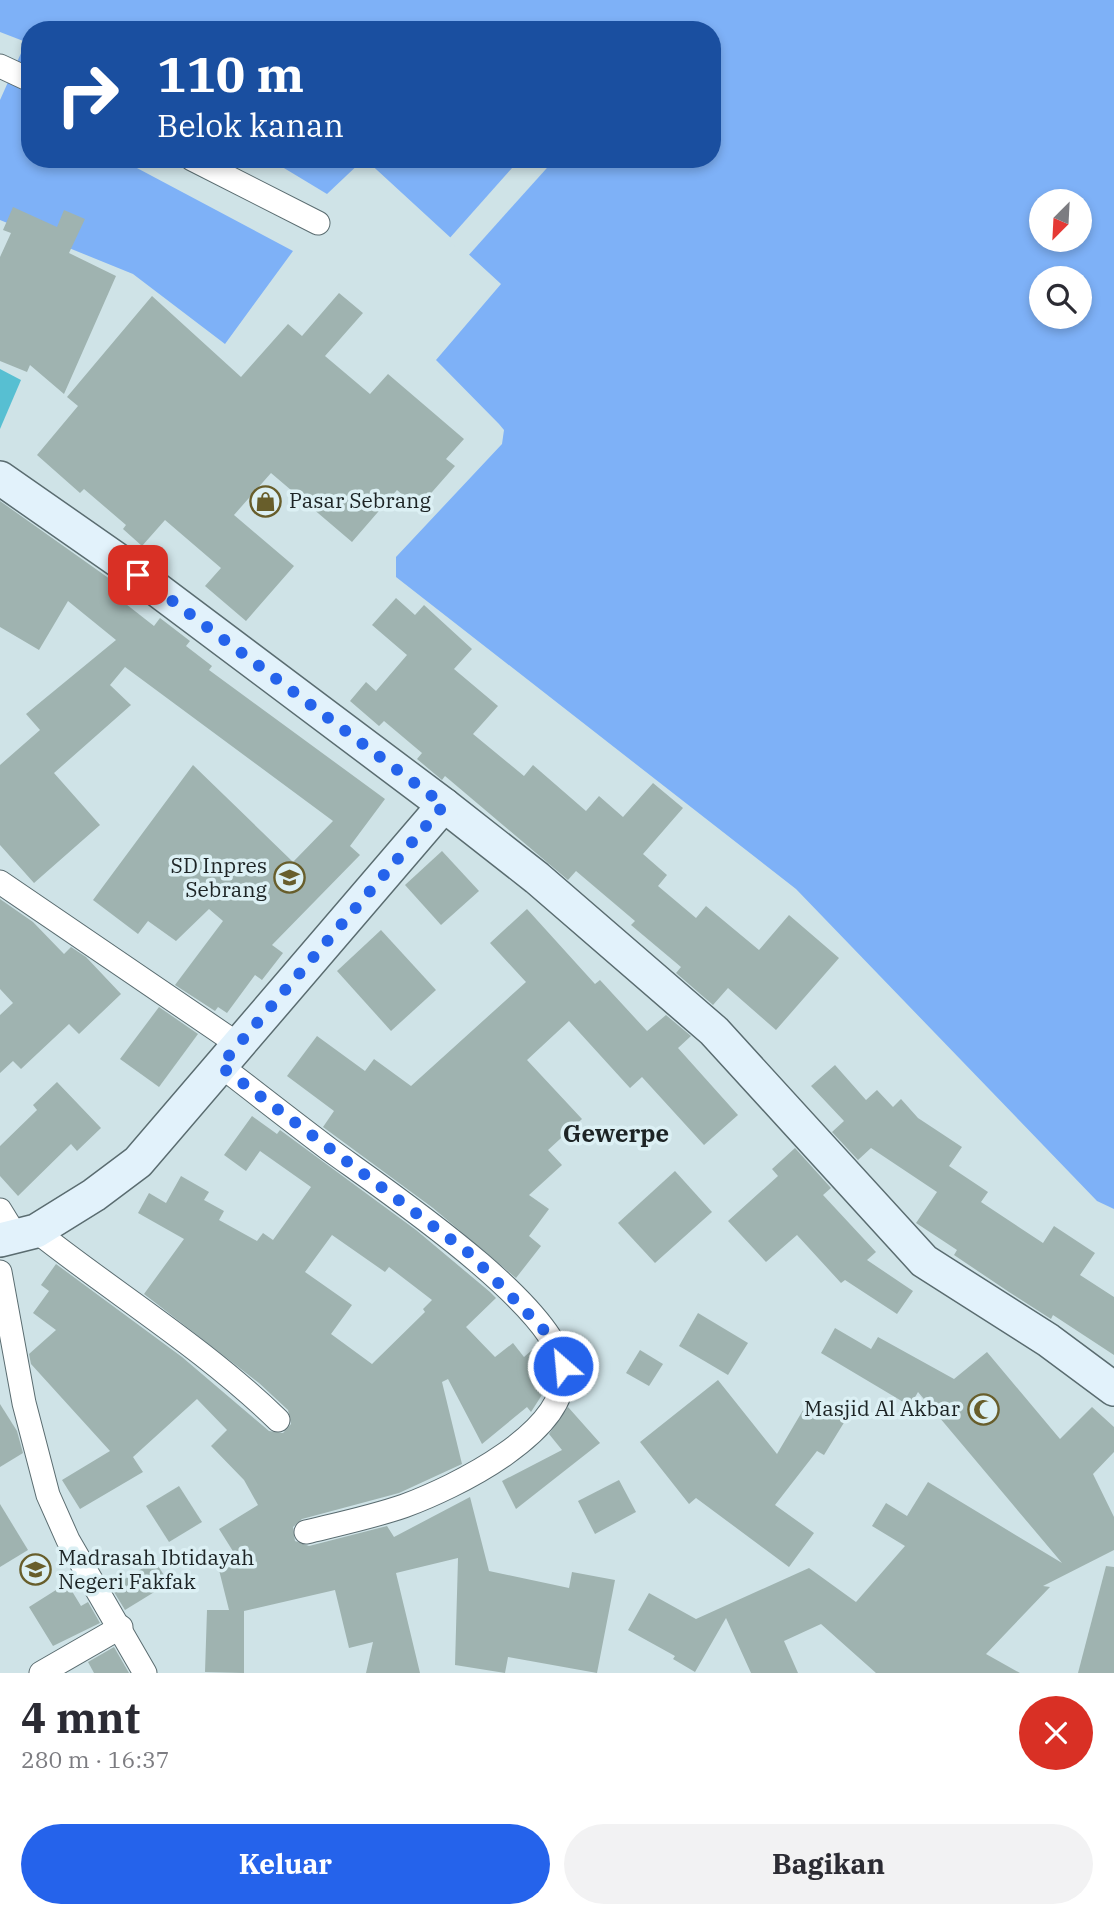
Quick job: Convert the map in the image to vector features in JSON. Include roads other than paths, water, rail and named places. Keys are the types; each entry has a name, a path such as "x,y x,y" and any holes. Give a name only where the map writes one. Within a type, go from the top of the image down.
{"main road":[{"path":"0,478 119,561 537,878 714,1031 924,1261 1048,1340 1114,1389"},
{"path":"13,1229 94,1195 138,1162 444,805"}],"street":[{"path":"3,68 21,76"},
{"path":"210,168 318,223"},
{"path":"0,882 230,1056 469,1253 543,1329 563,1366 560,1390 546,1415 529,1437 495,1460 458,1482 404,1505 306,1532"},
{"path":"13,1229 184,1338 249,1391 278,1420"},
{"path":"0,1272 24,1402 48,1496 68,1541 121,1627 145,1673"},
{"path":"41,1673 121,1627"}],"place":[{"name":"Pasar Sebrang","path":"266,501"},
{"name":"SD Inpres Sebrang","path":"290,878"},
{"name":"Masjid Al Akbar","path":"983,1409"},
{"name":"Madrasah Ibtidayah Negeri Fakfak","path":"35,1570"}],"district":[{"name":"Gewerpe","path":"616,1134"}]}
